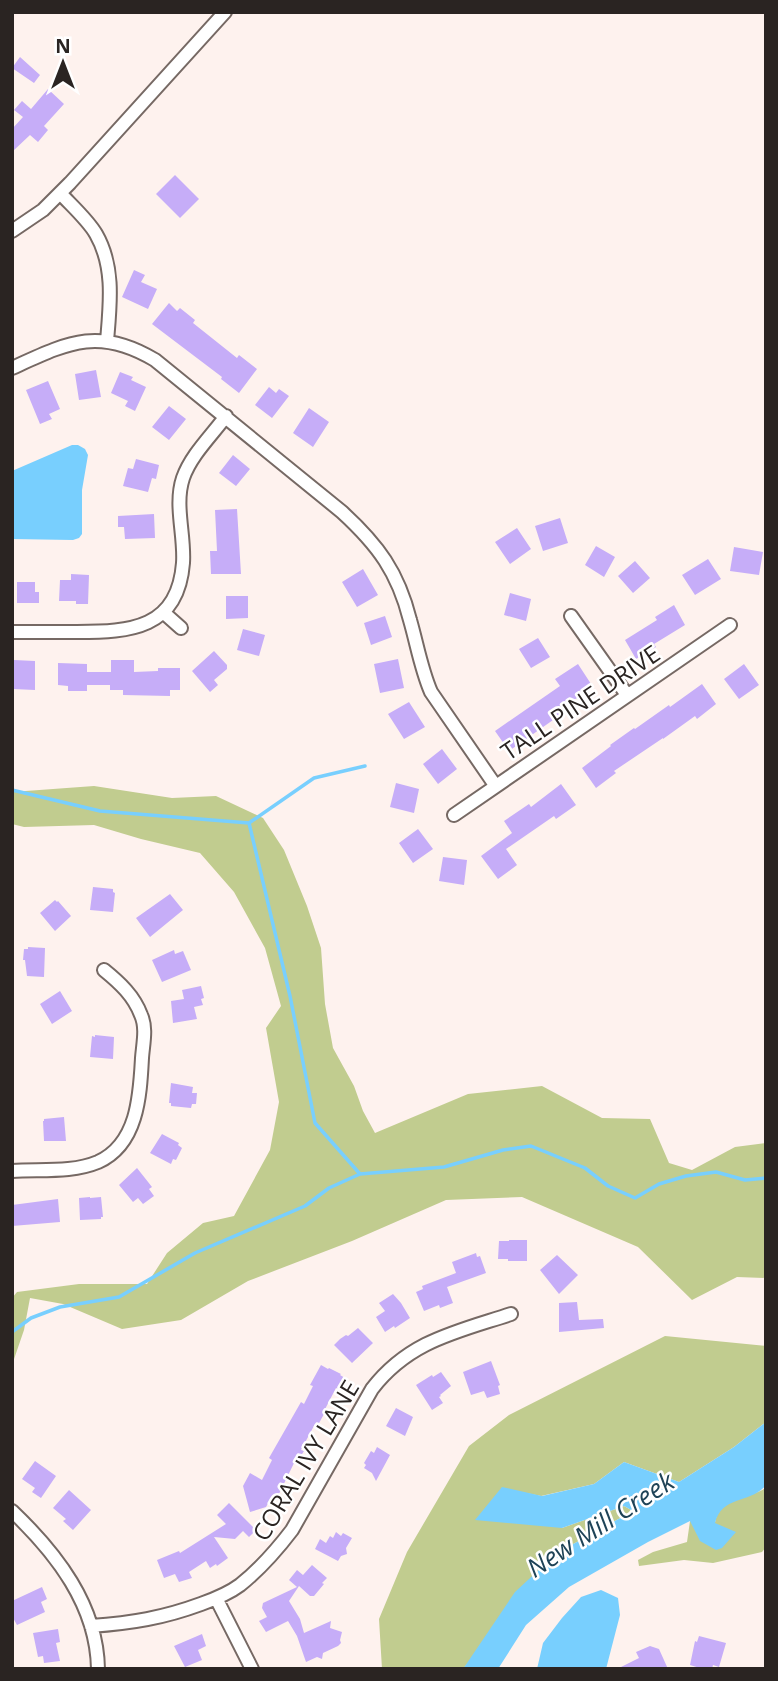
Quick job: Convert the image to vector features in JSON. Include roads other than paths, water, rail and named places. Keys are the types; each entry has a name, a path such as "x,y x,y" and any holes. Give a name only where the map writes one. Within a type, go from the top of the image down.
{"street":[{"path":"12,231 32,218 60,193 225,12"},
{"path":"60,193 96,233 108,262 111,296 107,341"},
{"path":"12,368 82,341 107,341 130,347 155,360 342,512 366,534 397,580 431,692 495,785"},
{"path":"12,632 114,632 142,625 163,612 177,592 181,577 183,551 180,502 183,478 226,416"},
{"path":"163,612 181,628"},
{"path":"571,616 627,695"},
{"name":"TALL PINE DRIVE","path":"454,815 730,625"},
{"path":"12,1171 67,1169 99,1161 116,1149 129,1132 140,1089 143,1018 127,990 104,970"},
{"name":"CORAL IVY LANE","path":"91,1626 160,1617 216,1598 239,1586 260,1568 292,1530 372,1389 383,1375 412,1351 429,1342 511,1314"},
{"path":"12,1511 55,1558 80,1596 91,1626 98,1669"},
{"path":"216,1598 252,1669"}],"water":[{"path":"72,445 85,449 88,455 82,490 82,534 73,540 12,539 12,471"},
{"path":"766,1422 766,1485 753,1495 730,1504 719,1514 715,1523 736,1532 722,1548 716,1550 700,1541 690,1521 569,1587 526,1625 498,1669 463,1669 515,1592 557,1553 633,1511 624,1506 562,1528 475,1520 502,1487 542,1496 594,1484 624,1462 679,1482 734,1447"},
{"path":"601,1590 618,1598 620,1615 606,1669 537,1669 543,1643 562,1618 581,1597"}],"waterway":[{"path":"12,790 100,811 249,823 314,778 365,766"},
{"path":"249,823 290,996 315,1123 360,1174 444,1167 503,1150 531,1146 585,1168 608,1186 635,1198 659,1184 686,1176 716,1172 745,1180 766,1178"},
{"path":"12,1332 31,1318 60,1307 119,1297 195,1253 305,1206 329,1188 360,1174"}],"water label":[{"name":"New Mill Creek","path":"600,1524"}]}
